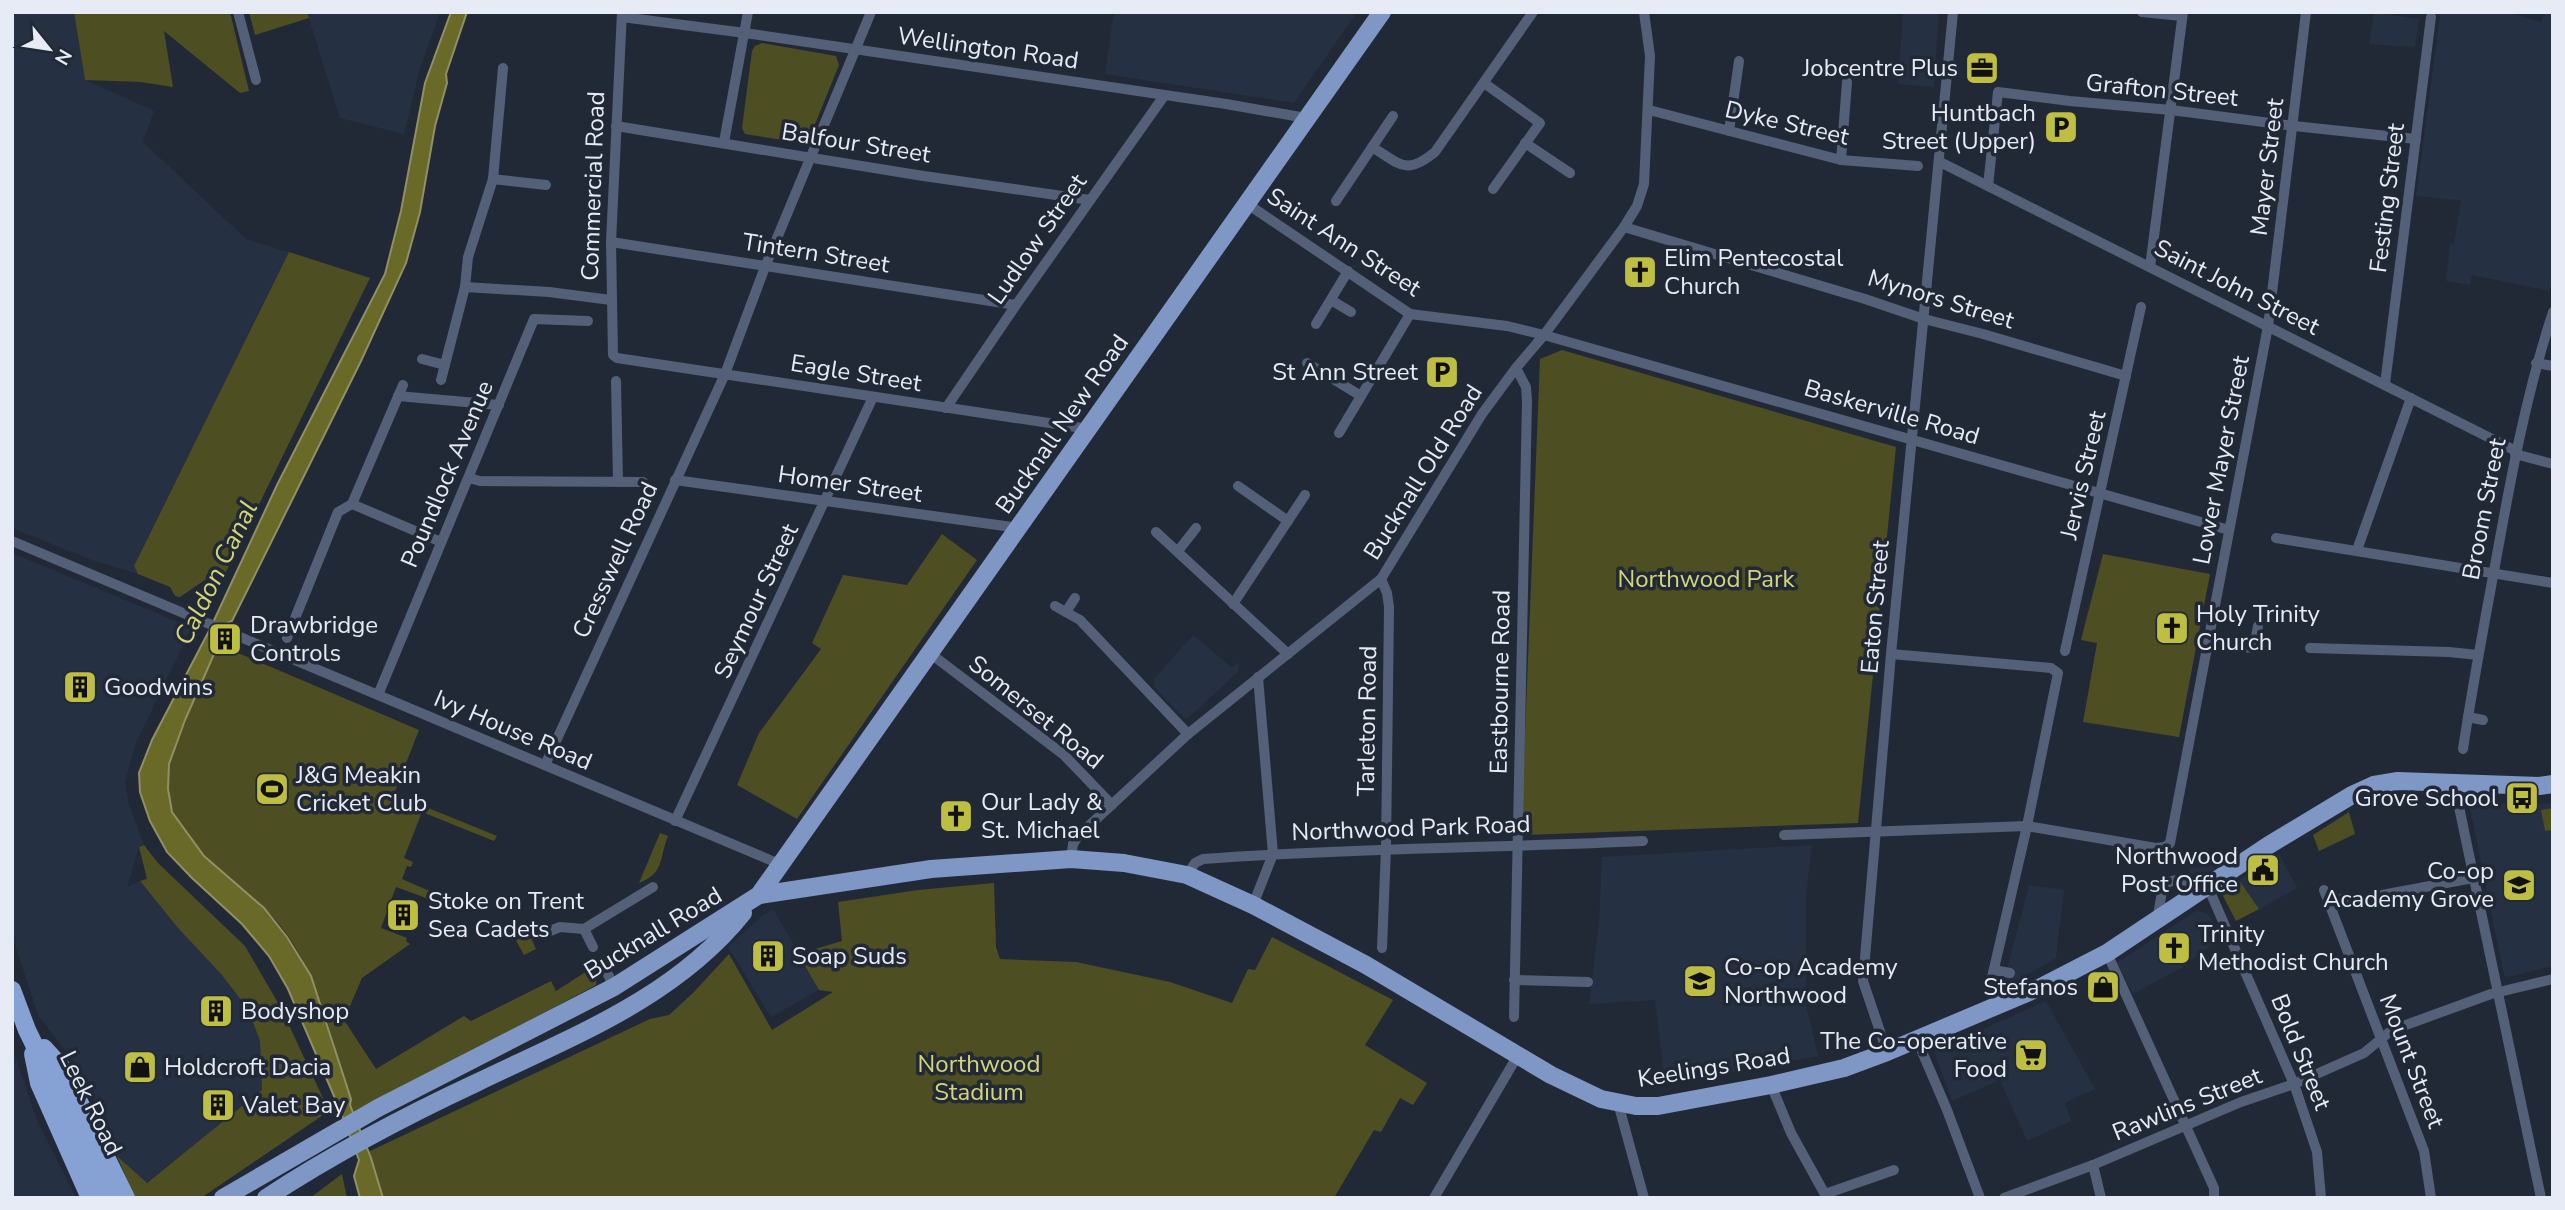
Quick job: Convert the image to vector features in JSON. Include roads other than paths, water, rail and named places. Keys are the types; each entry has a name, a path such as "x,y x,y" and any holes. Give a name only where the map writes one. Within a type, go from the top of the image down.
{"highway":[{"name":"Leek Road","path":"12,990 27,1030 109,1198"},
{"name":"Leek Road","path":"27,1030 39,1083 90,1198"},
{"path":"27,1030 63,1069 126,1198"}],"main road":[{"name":"Bucknall New Road","path":"755,898 782,865 1382,12"},
{"name":"Keelings Road","path":"755,898 931,869 1071,859 1124,863 1187,875 1253,905 1366,965 1551,1075 1601,1099 1636,1106 1658,1106 1844,1068 2042,988 2107,953 2269,845 2351,795 2374,785 2398,781 2539,786 2553,784"},
{"name":"Bucknall Road","path":"223,1198 378,1108 614,987 755,898"},
{"name":"Bucknall Road","path":"266,1198 327,1158 383,1128 577,1035 651,994 722,939 755,898"}],"street":[{"path":"239,12 256,80"},
{"path":"724,142 748,12"},
{"name":"Cresswell Road","path":"545,765 725,374 765,267 871,12"},
{"path":"1372,147 1403,165 1415,166 1435,152 1533,12"},
{"name":"Bucknall Old Road","path":"1071,859 1077,836 1188,734 1381,579 1482,414 1624,227 1637,206 1644,184 1650,56 1644,12"},
{"name":"Eaton Street","path":"1887,1052 1864,981 1891,654 1953,12"},
{"path":"2142,12 2183,14 2150,267"},
{"name":"Mayer Street","path":"2268,327 2306,12"},
{"name":"Wellington Road","path":"622,15 1306,118"},
{"name":"Commercial Road","path":"617,358 612,350 611,242 622,15"},
{"name":"Festing Street","path":"2385,384 2431,17"},
{"path":"1729,131 1740,61"},
{"path":"441,380 465,287 468,257 493,179 503,68"},
{"path":"1841,160 1847,82"},
{"path":"1484,83 1540,122 1493,189"},
{"name":"Grafton Street","path":"1988,187 1998,92 2416,139"},
{"name":"Ludlow Street","path":"946,408 1164,96"},
{"name":"Dyke Street","path":"1649,110 1841,160 1918,166"},
{"path":"1336,201 1393,116"},
{"name":"Balfour Street","path":"616,126 1090,200"},
{"path":"1525,143 1570,173"},
{"name":"Saint John Street","path":"1940,162 2385,384 2515,452 2553,464"},
{"path":"493,179 546,185"},
{"name":"Saint Ann Street","path":"1246,203 1410,314 1507,326 1544,335"},
{"name":"Mynors Street","path":"1624,227 1924,319 2126,376"},
{"name":"Tintern Street","path":"611,242 1016,305"},
{"path":"1316,324 1348,271"},
{"path":"465,287 549,292 611,300"},
{"path":"1331,300 1351,312"},
{"name":"Jervis Street","path":"2065,651 2141,307"},
{"name":"Broom Street","path":"2463,749 2477,654 2515,452 2536,363 2553,312"},
{"path":"1339,433 1410,314"},
{"name":"Poundlock Avenue","path":"378,695 534,318 588,321"},
{"name":"Lower Mayer Street","path":"2027,826 2155,848 2165,847 2170,843 2268,327"},
{"name":"Baskerville Road","path":"1544,335 2229,530"},
{"name":"Eagle Street","path":"617,358 1088,429"},
{"path":"422,359 445,365"},
{"path":"1307,363 1361,396"},
{"path":"2536,363 2553,366"},
{"name":"Eastbourne Road","path":"1509,1015 1514,1000 1527,401 1526,387 1516,368"},
{"path":"615,381 618,482"},
{"path":"287,638 338,512 352,504 400,390 499,405"},
{"name":"Seymour Street","path":"675,821 873,397"},
{"path":"2357,550 2411,398"},
{"path":"470,478 481,481 643,482"},
{"name":"Homer Street","path":"675,480 1020,528"},
{"path":"1238,486 1288,521"},
{"path":"1233,604 1305,495"},
{"path":"352,504 442,542"},
{"path":"1178,551 1196,528"},
{"path":"1156,532 1288,654"},
{"path":"2276,538 2553,583"},
{"name":"Ivy House Road","path":"12,541 782,865"},
{"name":"Tarleton Road","path":"1381,579 1390,607 1382,948"},
{"path":"1066,612 1076,598"},
{"path":"1055,606 1080,620 1188,734"},
{"path":"2208,645 2254,648 2258,626"},
{"path":"2310,648 2477,654"},
{"name":"Somerset Road","path":"931,654 1064,755 1112,804"},
{"path":"1891,654 2051,668 2058,673 2027,826 1990,986"},
{"path":"1253,905 1273,854 1258,677"},
{"path":"2468,717 2483,720"},
{"path":"2454,783 2541,1198"},
{"path":"1784,835 2027,826"},
{"name":"Northwood Park Road","path":"1187,875 1195,863 1203,859 1386,848 1643,841"},
{"path":"2157,921 2163,886 2167,881 2176,878 2208,887"},
{"path":"2382,895 2473,878"},
{"path":"540,935 560,928 584,929 653,887"},
{"name":"Bold Street","path":"2208,887 2294,1084 2317,1152 2321,1198"},
{"name":"Mount Street","path":"2324,890 2424,1151 2431,1198"},
{"path":"2328,904 2347,897"},
{"path":"584,929 593,947"},
{"path":"2107,953 2214,1188 2214,1198"},
{"path":"602,962 614,987"},
{"path":"1994,970 2010,973"},
{"name":"Rawlins Street","path":"2004,1198 2093,1165 2241,1102 2294,1084 2364,1053 2392,1030 2499,992 2553,979"},
{"path":"1514,980 1588,982"},
{"path":"1917,1040 1980,1198"},
{"path":"1434,1198 1518,1055"},
{"path":"1771,1085 1791,1133 1826,1196 1894,1170"},
{"path":"1618,1103 1644,1198"},
{"path":"2093,1165 2101,1198"}],"place":[{"name":"Jobcentre Plus","path":"1982,68"},
{"name":"Huntbach Street (Upper)","path":"2061,127"},
{"name":"Elim Pentecostal Church","path":"1640,272"},
{"name":"St Ann Street","path":"1442,372"},
{"name":"Holy Trinity Church","path":"2172,628"},
{"name":"Drawbridge Controls","path":"225,639"},
{"name":"Goodwins","path":"80,687"},
{"name":"J&G Meakin Cricket Club","path":"272,789"},
{"name":"Grove School","path":"2522,798"},
{"name":"Our Lady & St. Michael","path":"956,816"},
{"name":"Northwood Post Office","path":"2263,870"},
{"name":"Co-op Academy Grove","path":"2519,885"},
{"name":"Stoke on Trent Sea Cadets","path":"403,915"},
{"name":"Trinity Methodist Church","path":"2174,948"},
{"name":"Soap Suds","path":"768,956"},
{"name":"Co-op Academy Northwood","path":"1700,981"},
{"name":"Stefanos","path":"2103,987"},
{"name":"Bodyshop","path":"216,1011"},
{"name":"The Co-operative Food","path":"2031,1055"},
{"name":"Holdcroft Dacia","path":"140,1067"},
{"name":"Valet Bay","path":"218,1105"}],"water label":[{"name":"Caldon Canal","path":"216,573"}],"park label":[{"name":"Northwood Park","path":"1706,579"},
{"name":"Northwood Stadium","path":"979,1078"}]}
